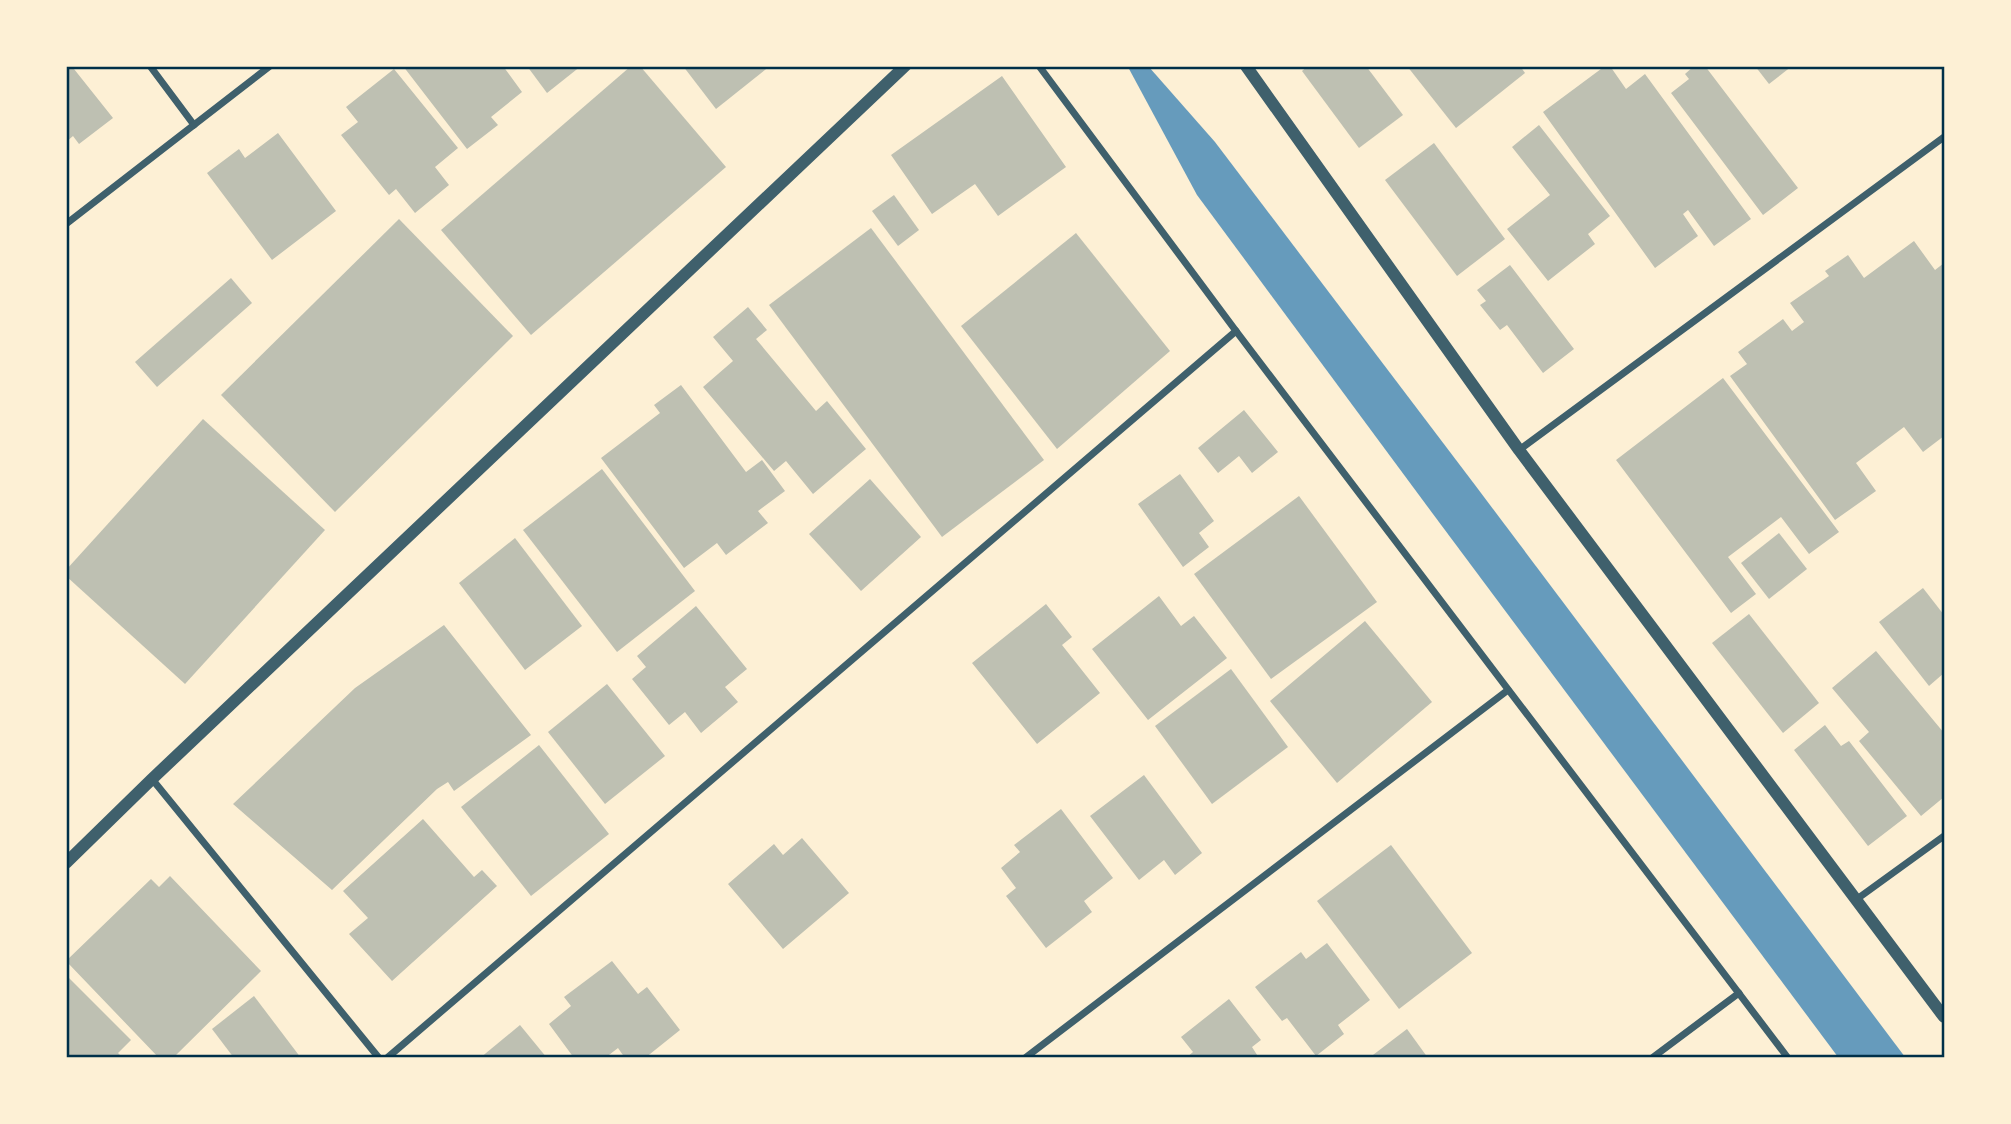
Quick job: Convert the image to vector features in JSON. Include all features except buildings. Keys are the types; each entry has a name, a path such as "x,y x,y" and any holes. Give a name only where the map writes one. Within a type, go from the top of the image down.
{"street":[{"path":"150,66 194,125"},
{"path":"66,224 270,66"},
{"path":"66,863 905,66"},
{"path":"1038,66 1788,1058"},
{"path":"1246,66 1519,450 1944,1017"},
{"path":"1519,450 1944,137"},
{"path":"387,1058 1236,331"},
{"path":"1025,1058 1508,690"},
{"path":"152,779 379,1058"},
{"path":"1857,900 1944,836"},
{"path":"1652,1058 1739,993"}],"water":[{"path":"1128,67 1149,67 1215,142 1905,1057 1838,1057 1197,195"}]}
